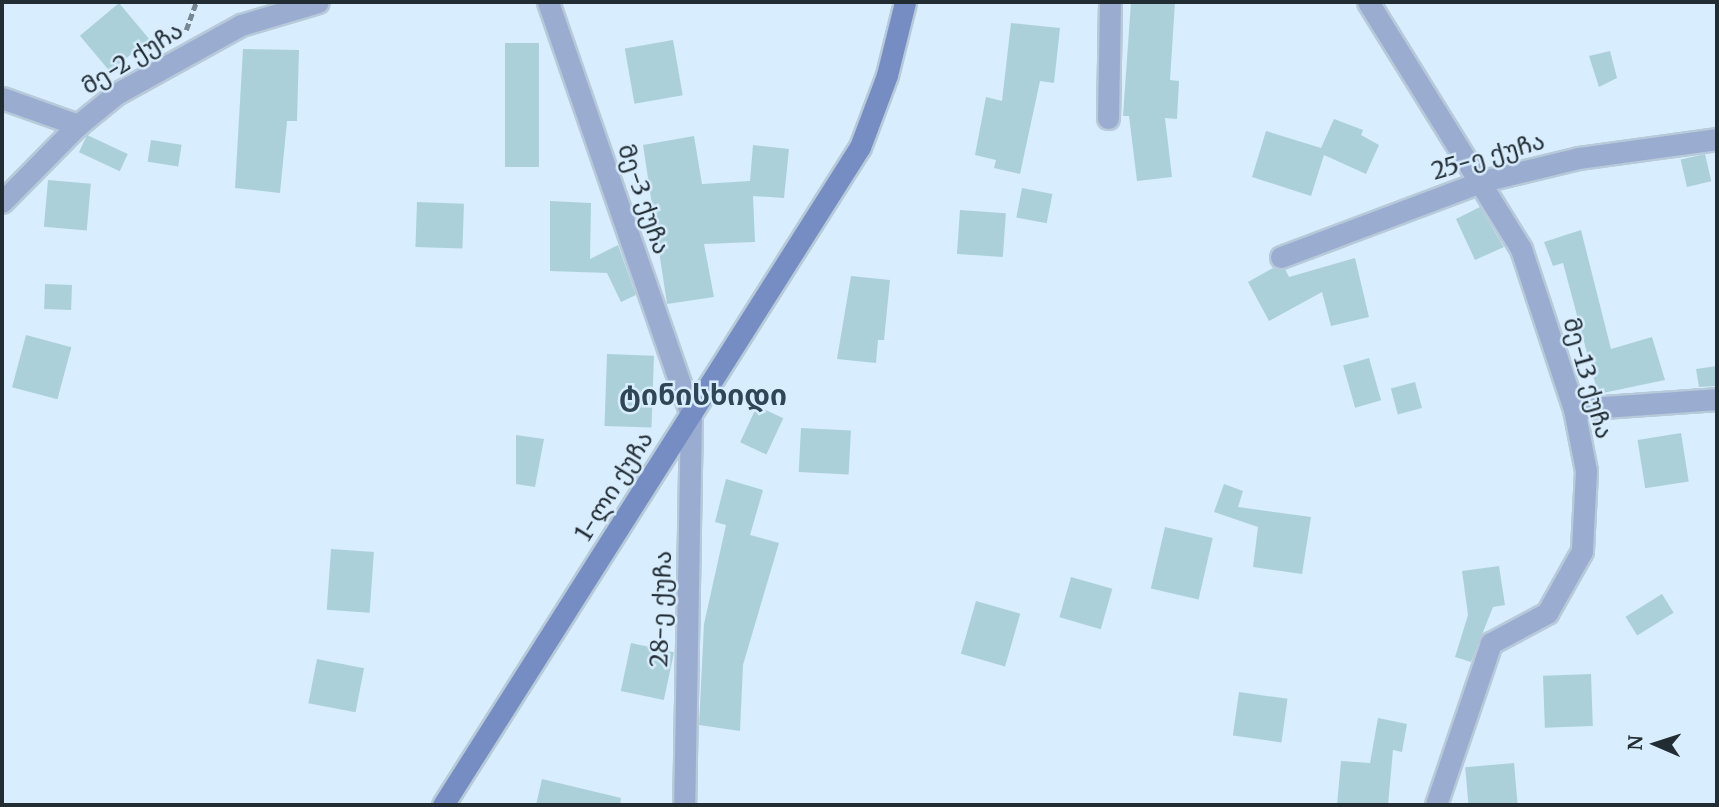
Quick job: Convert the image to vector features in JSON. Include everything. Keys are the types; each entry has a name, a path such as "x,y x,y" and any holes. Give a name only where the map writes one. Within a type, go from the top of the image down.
{"main road":[{"name":"1-ლი ქუჩა","path":"443,805 860,147 887,75 905,2"}],"street":[{"name":"მე-2 ქუჩა","path":"2,202 78,125 177,57 241,25 317,2"},
{"name":"მე-3 ქუჩა","path":"548,2 691,414"},
{"path":"1108,118 1110,2"},
{"name":"მე-13 ქუჩა","path":"1368,2 1483,181 1521,249 1574,409 1586,471 1582,551 1546,613 1491,643 1436,805"},
{"path":"2,98 78,125"},
{"name":"25-ე ქუჩა","path":"1281,257 1483,181 1579,158 1717,139"},
{"path":"1574,409 1717,399"},
{"name":"28-ე ქუჩა","path":"684,805 691,414"}],"building":[{"path":"1131,2 1175,2 1170,80 1179,81 1177,119 1165,118 1172,177 1137,181 1129,116 1123,116"},
{"path":"119,3 149,39 110,72 80,36"},
{"path":"1011,23 1060,28 1054,83 1040,81 1020,174 994,168 996,160 975,155 986,97 1002,101"},
{"path":"673,40 683,95 634,104 625,49"},
{"path":"505,43 539,43 539,167 505,167"},
{"path":"243,49 299,50 297,121 287,121 280,193 235,188"},
{"path":"1610,51 1617,78 1599,87 1589,56"},
{"path":"1334,119 1363,130 1361,135 1379,145 1366,174 1324,155 1311,196 1252,177 1266,131 1321,148"},
{"path":"87,135 128,154 120,171 79,152"},
{"path":"694,136 702,184 750,181 753,145 789,149 784,198 753,196 755,242 704,244 714,297 667,304 643,145"},
{"path":"151,140 182,145 178,167 148,162"},
{"path":"1705,154 1711,181 1687,187 1681,160"},
{"path":"48,180 91,184 87,231 44,227"},
{"path":"1022,188 1052,194 1047,223 1016,217"},
{"path":"550,201 591,203 590,259 618,245 636,295 621,302 607,273 550,271"},
{"path":"417,202 464,204 462,249 415,247"},
{"path":"1480,207 1504,247 1475,260 1456,219"},
{"path":"960,210 1006,213 1003,257 957,254"},
{"path":"1581,230 1611,349 1652,337 1665,380 1598,394 1563,263 1553,266 1544,242"},
{"path":"1355,258 1369,317 1331,326 1322,292 1269,321 1248,282 1273,268 1285,269 1289,277"},
{"path":"851,276 890,280 884,340 878,340 876,363 837,359"},
{"path":"45,284 72,285 71,310 44,309"},
{"path":"26,335 71,347 57,399 12,387"},
{"path":"607,354 654,356 651,428 604,426"},
{"path":"1369,358 1381,400 1355,408 1343,365"},
{"path":"1717,366 1717,386 1699,387 1696,369"},
{"path":"1415,382 1422,408 1398,415 1391,388"},
{"path":"757,406 783,418 766,455 740,442"},
{"path":"801,428 851,431 849,475 799,472"},
{"path":"1681,433 1689,481 1645,488 1638,440"},
{"path":"516,435 544,439 535,487 516,484"},
{"path":"726,479 763,490 750,535 779,543 743,665 740,731 699,725 704,624 726,525 715,522"},
{"path":"1224,484 1243,491 1238,507 1311,517 1302,574 1253,567 1258,527 1214,512"},
{"path":"1165,527 1213,538 1199,599 1151,588"},
{"path":"331,549 374,552 370,613 327,610"},
{"path":"1499,566 1505,605 1493,607 1471,662 1455,657 1468,615 1462,571"},
{"path":"1071,577 1112,589 1101,629 1059,617"},
{"path":"1662,594 1674,613 1637,635 1626,617"},
{"path":"976,601 1020,614 1005,667 961,654"},
{"path":"631,643 674,652 664,700 621,691"},
{"path":"317,659 364,668 356,712 308,703"},
{"path":"1591,674 1593,726 1545,728 1543,676"},
{"path":"1239,692 1288,699 1281,742 1233,736"},
{"path":"1378,718 1407,724 1402,752 1393,750 1388,805 1337,805 1341,761 1370,763"},
{"path":"1514,763 1518,805 1468,805 1465,767"},
{"path":"542,779 621,798 620,805 536,805"}],"district":[{"name":"ტინისხიდი","path":"703,395"}]}
